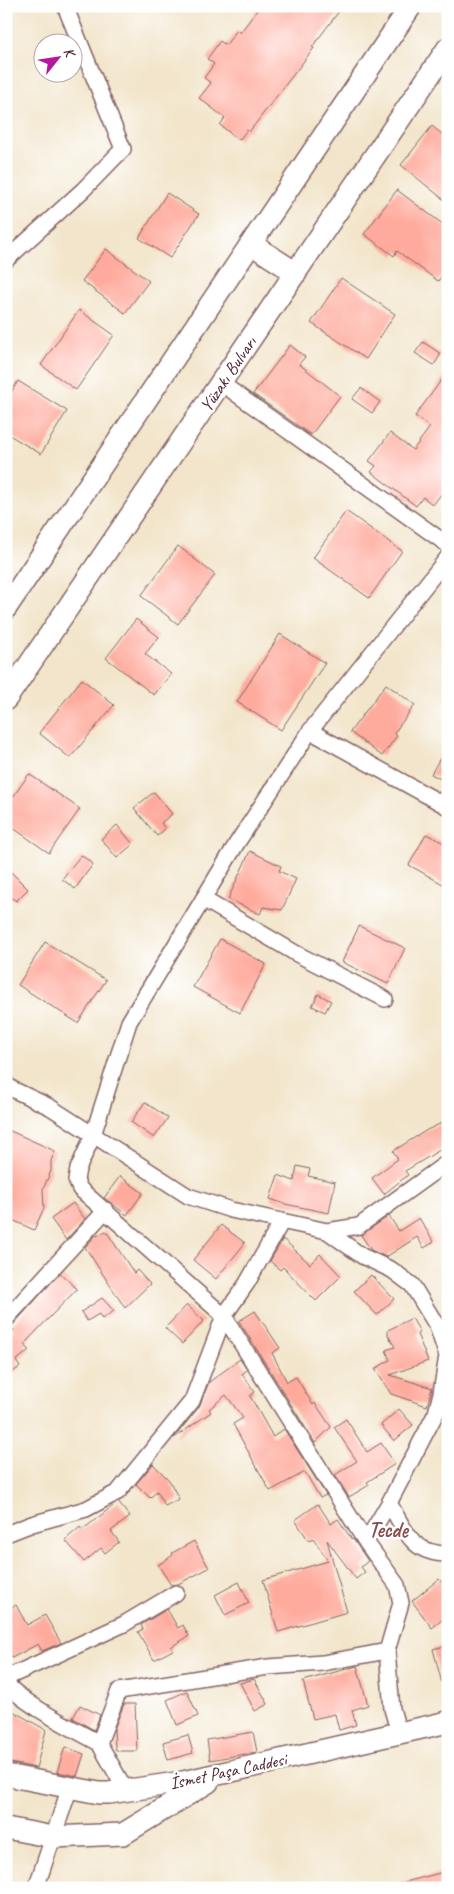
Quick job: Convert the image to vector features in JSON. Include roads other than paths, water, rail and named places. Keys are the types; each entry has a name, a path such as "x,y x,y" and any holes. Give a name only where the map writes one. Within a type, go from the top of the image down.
{"main road":[{"path":"6,608 411,6"},
{"name":"Yüzakı Bulvarı","path":"6,699 448,48"},
{"path":"251,244 296,273"},
{"name":"İsmet Paşa Caddesi","path":"6,1775 98,1793 126,1791 183,1782 448,1722"},
{"path":"6,1828 53,1837 123,1834 223,1773"}],"street":[{"path":"6,260 83,190 123,149 65,6"},
{"path":"221,383 448,545"},
{"path":"399,1733 392,1709 387,1651 401,1603 397,1586 366,1542 224,1316 80,1189 76,1180 78,1169 93,1135 129,1022 237,843 310,731 448,557"},
{"path":"310,731 448,807"},
{"path":"203,900 297,954 385,999"},
{"path":"6,1084 12,1089 50,1107 188,1196 231,1210 327,1231 358,1226 448,1162"},
{"path":"6,1319 106,1210"},
{"path":"6,1534 32,1524 86,1509 118,1492 192,1401 224,1316 247,1282 282,1221"},
{"path":"327,1231 362,1256 392,1270 412,1285 437,1326 447,1356 442,1412 366,1542"},
{"path":"390,1503 413,1544 433,1554 448,1554"},
{"path":"6,1678 124,1624 176,1594"},
{"path":"99,1743 119,1692 268,1667 323,1663 387,1651"},
{"path":"6,1683 10,1688 54,1718 99,1743 126,1791"},
{"path":"36,1888 70,1787"}],"district":[{"name":"Tecde","path":"388,1529"}]}
